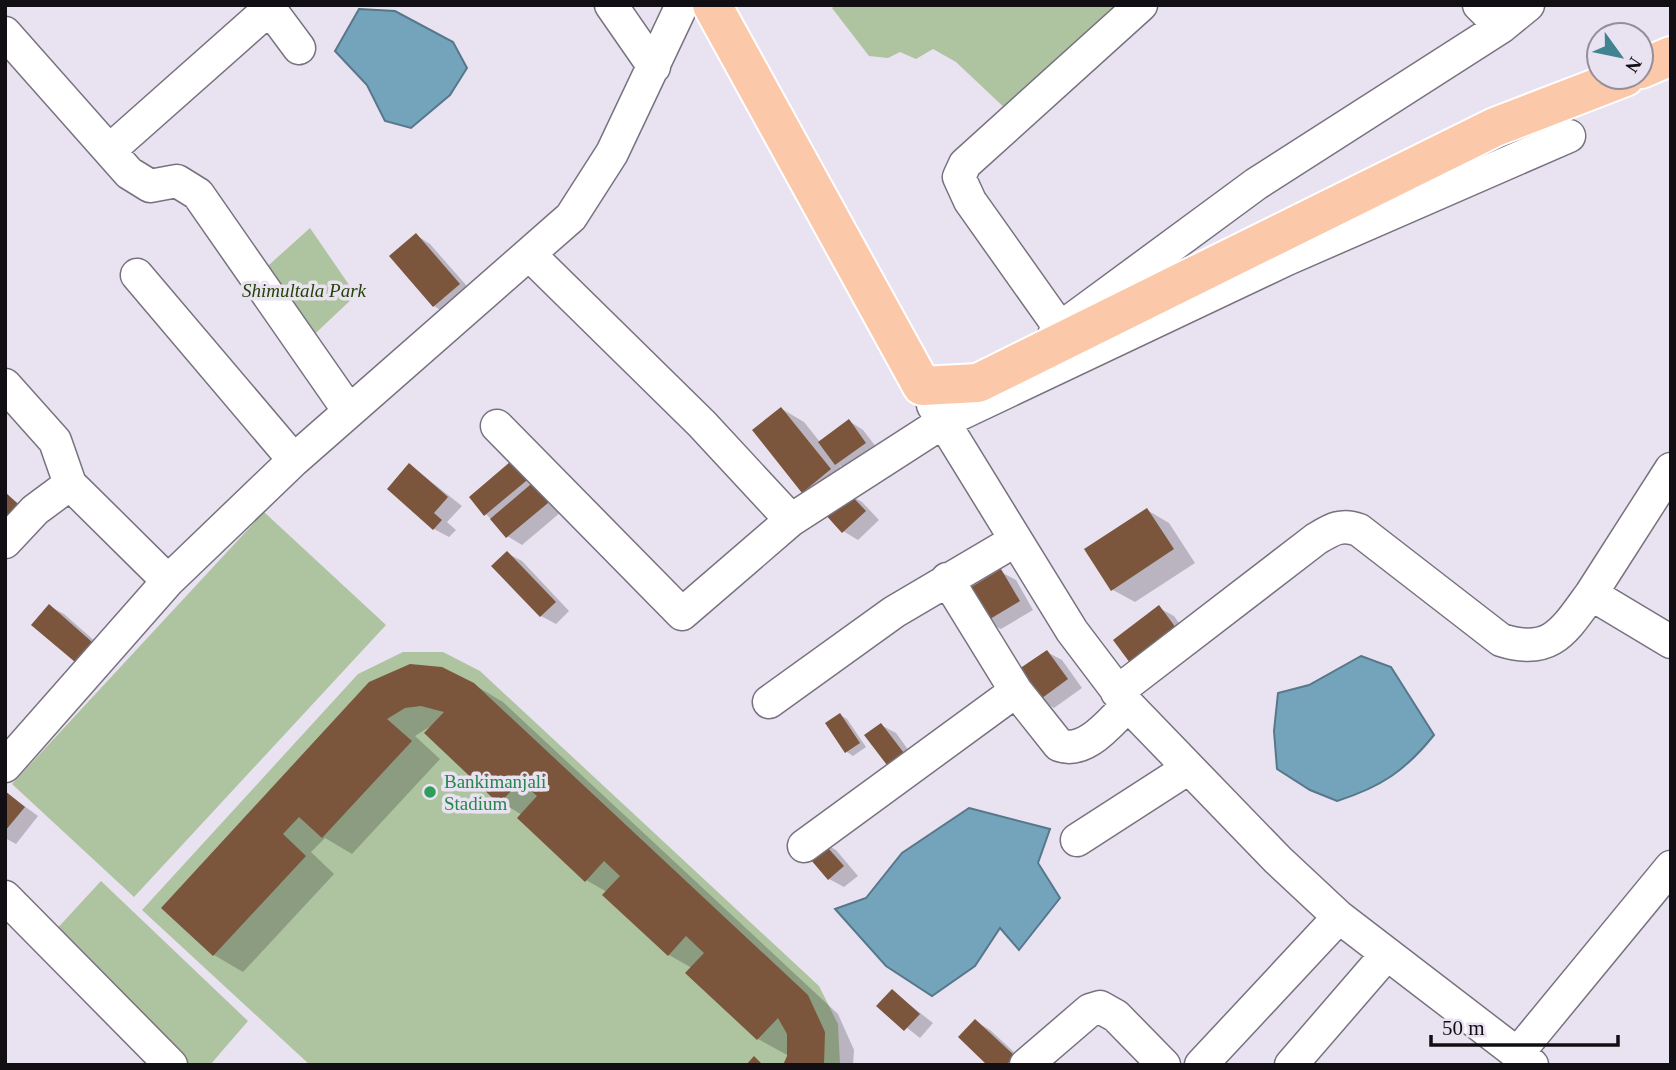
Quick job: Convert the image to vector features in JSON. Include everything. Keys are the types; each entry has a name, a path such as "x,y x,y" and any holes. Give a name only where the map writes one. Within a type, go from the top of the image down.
{"main road":[{"path":"712,5 922,386 978,383 1495,127 1589,91"},
{"path":"1655,62 1671,55"}],"street":[{"path":"611,5 654,67"},
{"path":"5,766 167,581 294,460 530,255 584,200 612,153 682,5"},
{"path":"1060,328 970,201 959,177 965,164 1141,5"},
{"path":"997,374 1490,16 1528,5"},
{"path":"110,150 268,7 299,48"},
{"path":"5,33 129,173 150,186 177,181 198,194 349,411"},
{"path":"497,426 682,614 791,520 943,422 1287,259 1569,136"},
{"path":"530,255 685,407 791,520"},
{"path":"137,275 294,460"},
{"path":"5,386 55,442 70,484 167,581"},
{"path":"922,386 1072,631 1123,698 1187,769 1278,860 1339,916 1386,955 1524,1059 1671,867"},
{"path":"947,579 1016,691 1059,745 1067,748 1087,742 1123,698 1334,528 1348,525 1359,530 1485,631 1520,646 1548,643 1562,633 1591,594 1671,469"},
{"path":"5,542 35,510 70,484"},
{"path":"769,702 894,612 1016,540"},
{"path":"1591,594 1671,642"},
{"path":"804,846 1016,691"},
{"path":"1077,840 1187,769"},
{"path":"5,897 170,1065"},
{"path":"1201,1065 1339,916"},
{"path":"1291,1065 1386,955"},
{"path":"1026,1065 1090,1010 1100,1007 1116,1016 1164,1065"}],"green space":[{"path":"835,5 1127,5 1010,113 956,62 933,49 916,59 900,52 888,58 869,56 832,8"},
{"name":"Shimultala Park","path":"310,228 356,295 300,348 250,282"},
{"path":"264,512 386,625 134,897 12,784"},
{"name":"Bankimanjali Stadium","path":"403,652 443,652 480,671 819,986 838,1024 840,1064 310,1065 142,910 358,674"},
{"path":"101,881 248,1021 210,1065 182,1065 53,933"}],"water":[{"path":"359,9 395,11 453,42 467,68 450,95 411,128 385,121 367,85 335,51"},
{"path":"1361,656 1391,667 1434,735 1413,759 1391,776 1367,790 1337,801 1310,790 1277,769 1274,731 1278,693 1309,685"},
{"path":"969,808 1050,829 1038,863 1060,898 1019,950 1000,928 975,966 932,996 886,966 835,909 866,898 902,853"}],"building":[{"path":"416,233 460,284 433,307 389,256"},
{"path":"781,407 831,469 802,493 752,430"},
{"path":"849,419 866,443 835,465 818,442"},
{"path":"516,457 532,476 484,516 469,497"},
{"path":"409,463 448,497 434,513 442,520 433,530 387,489"},
{"path":"537,479 554,498 506,538 490,519"},
{"path":"847,491 866,511 842,533 824,513"},
{"path":"5,492 18,504 5,517"},
{"path":"1147,508 1174,549 1111,591 1084,549"},
{"path":"507,551 556,602 540,617 491,566"},
{"path":"1001,569 1020,601 985,622 966,590"},
{"path":"49,604 92,642 75,662 31,625"},
{"path":"1159,605 1179,632 1133,667 1113,640"},
{"path":"1047,650 1068,679 1038,701 1016,671"},
{"path":"410,664 442,667 474,683 808,995 825,1032 824,1065 783,1065 787,1056 787,1034 778,1018 757,1040 685,973 704,953 686,936 668,956 602,895 620,876 604,861 585,882 517,818 537,796 520,781 499,804 424,733 444,712 421,706 405,708 387,719 412,741 322,838 299,817 283,834 306,856 213,956 161,908 369,682"},
{"path":"840,713 860,743 845,753 825,723"},
{"path":"881,723 907,757 890,769 864,735"},
{"path":"5,791 25,807 5,831"},
{"path":"821,840 844,866 828,880 805,853"},
{"path":"892,989 920,1014 904,1031 876,1006"},
{"path":"975,1019 1015,1056 1006,1065 987,1065 958,1037"},
{"path":"754,1056 763,1065 746,1065"}],"place":[{"name":"Bankimanjali Stadium","path":"430,792"}]}
